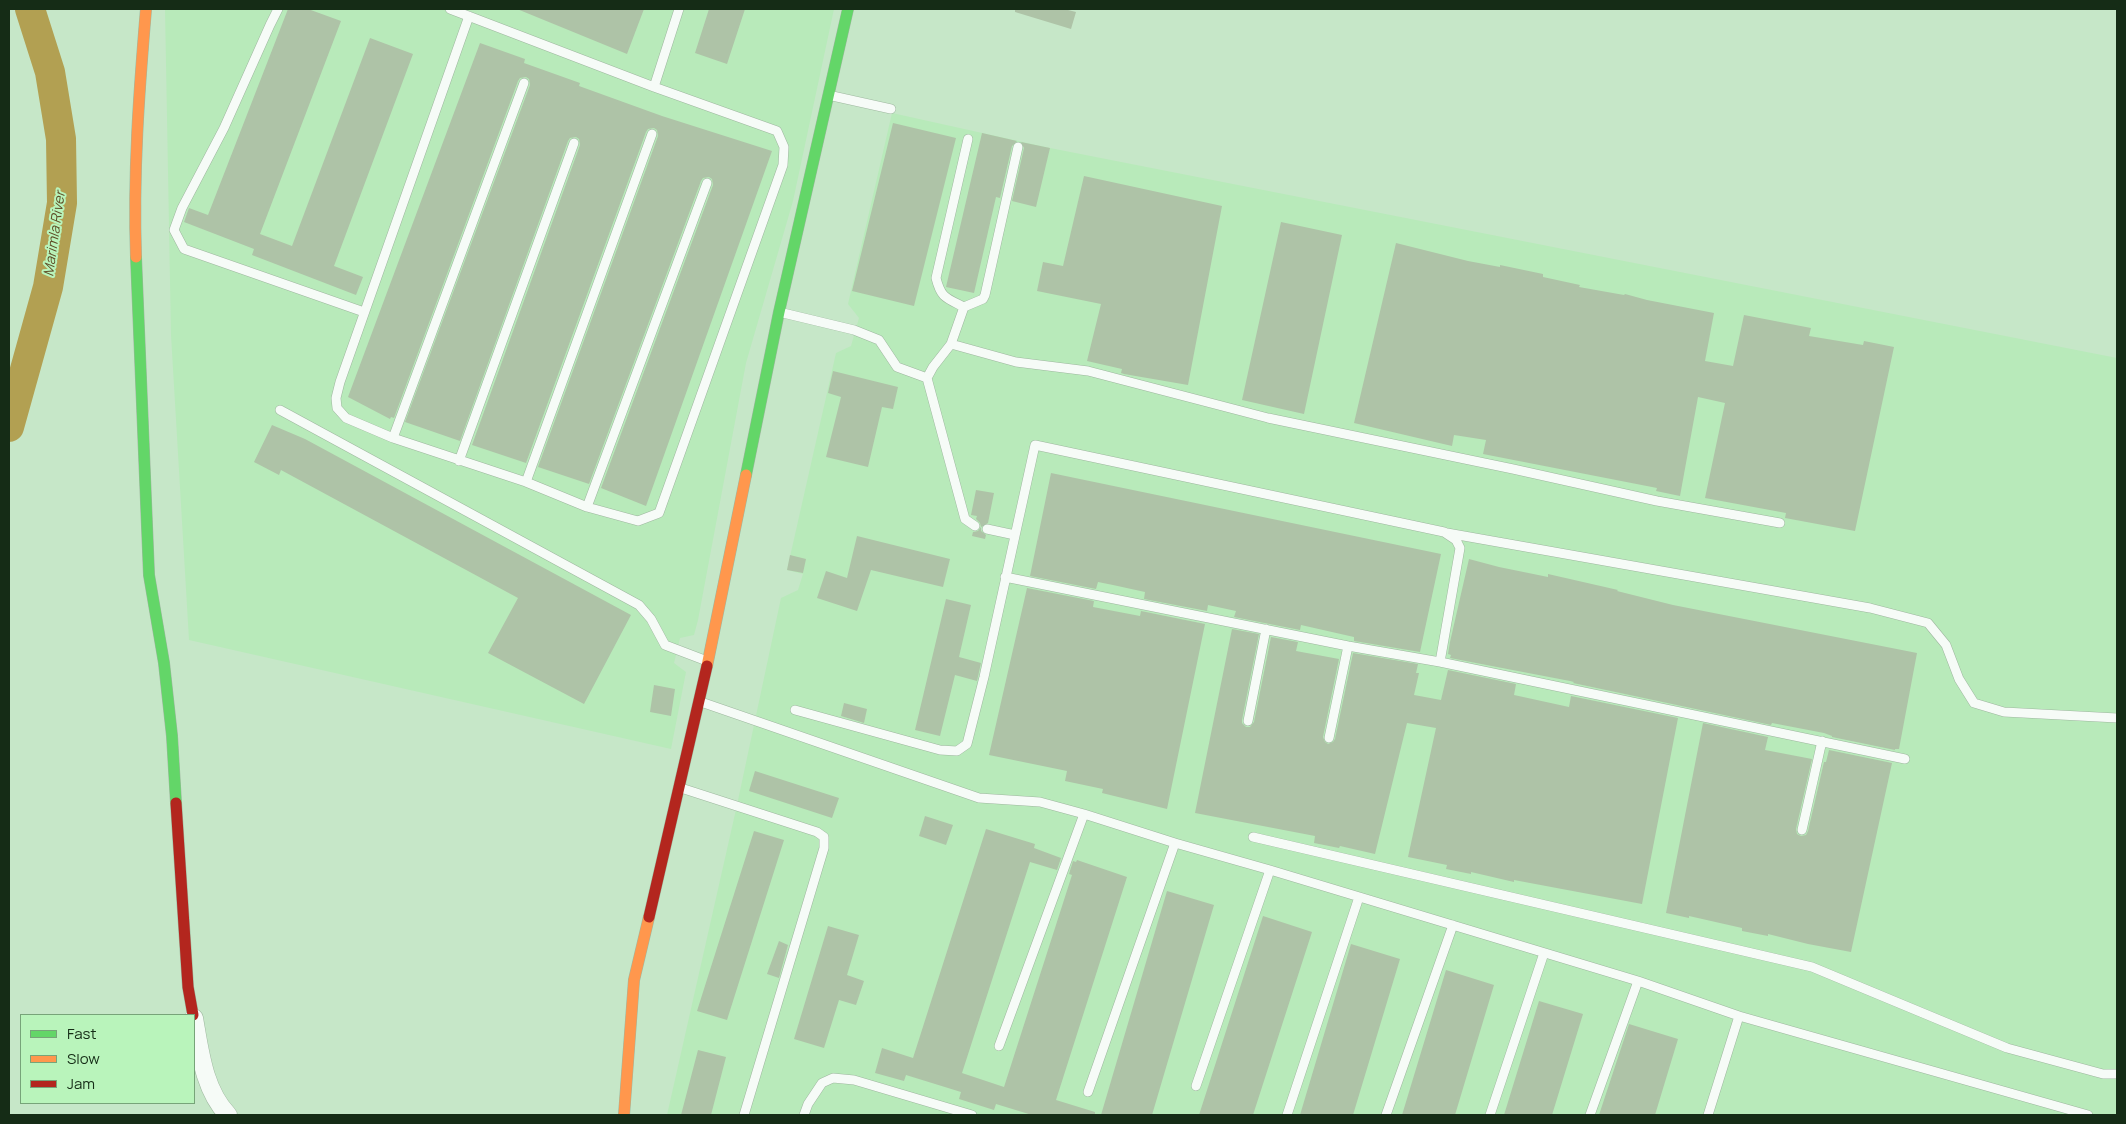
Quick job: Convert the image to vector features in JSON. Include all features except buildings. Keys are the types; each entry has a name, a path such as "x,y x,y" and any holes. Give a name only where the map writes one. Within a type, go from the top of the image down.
{"street":[{"path":"146,9 138,98 134,207 149,576 164,663 172,736 188,987 193,1014"},
{"path":"624,1115 634,980 700,702 779,312 848,9"},
{"path":"195,1022 202,1061 217,1103 228,1115"}],"lane":[{"path":"278,9 224,128 182,208 174,230 184,249 364,312"},
{"path":"450,9 470,16 654,87 778,131 784,147 783,165 659,513 638,521 588,507 526,482 393,438 346,418 336,408 340,382 470,16"},
{"path":"654,87 679,9"},
{"path":"393,438 524,83"},
{"path":"828,95 891,109"},
{"path":"526,482 652,134"},
{"path":"968,139 936,278 939,292 944,298 964,307 983,299 985,295 1018,147"},
{"path":"459,461 574,143"},
{"path":"588,507 707,183"},
{"path":"964,307 951,344 927,378 965,519 975,526"},
{"path":"779,312 854,330 879,340 897,367 927,378"},
{"path":"951,344 1016,362 1088,371 1268,418 1657,501 1780,524"},
{"path":"280,410 639,605 651,619 665,645 708,661"},
{"path":"795,710 940,750 956,750 966,744 984,677 1034,444 1444,532 1870,608 1928,623 1946,645 1959,679 1974,703 2004,712 2117,718"},
{"path":"987,529 1015,535"},
{"path":"1440,662 1460,548 1456,540 1444,532"},
{"path":"1006,577 1348,646 1440,662 1905,759"},
{"path":"1248,721 1266,629"},
{"path":"1329,738 1348,646"},
{"path":"700,702 979,798 1040,802 1084,814 1175,843 1638,981 1739,1016 2088,1115"},
{"path":"1802,830 1822,741"},
{"path":"680,788 817,832 824,837 824,848 744,1115"},
{"path":"999,1046 1084,814"},
{"path":"1253,837 1812,967 2007,1048 2103,1074 2117,1074"},
{"path":"1088,1092 1175,843"},
{"path":"1196,1086 1270,870"},
{"path":"1286,1115 1359,897"},
{"path":"1386,1115 1453,925"},
{"path":"1490,1115 1544,953"},
{"path":"1590,1115 1638,981"},
{"path":"1708,1115 1739,1016"},
{"path":"804,1115 808,1104 822,1083 833,1078 854,1080 972,1115"}],"shaded area":[{"path":"165,9 834,9 793,201 746,363 698,620 694,635 680,638 674,663 686,672 671,749 189,640 171,335"},
{"path":"892,113 1050,148 2117,358 2117,1115 667,1115 737,805 781,598 798,590 803,574 787,570 836,353 851,346 859,318 848,304"}],"waterway":[{"name":"Marimla River","path":"9,427 48,287 62,203 61,139 50,72 30,9"}],"traffic: fast":[{"path":"746,475 779,312 848,9"},
{"path":"136,257 149,575 164,663 172,736 176,803"}],"traffic: slow":[{"path":"136,257 136,164 146,9"},
{"path":"707,666 746,475"},
{"path":"624,1115 634,980 649,917"}],"traffic: jam":[{"path":"649,917 707,666"},
{"path":"176,803 188,987 193,1014"}]}
